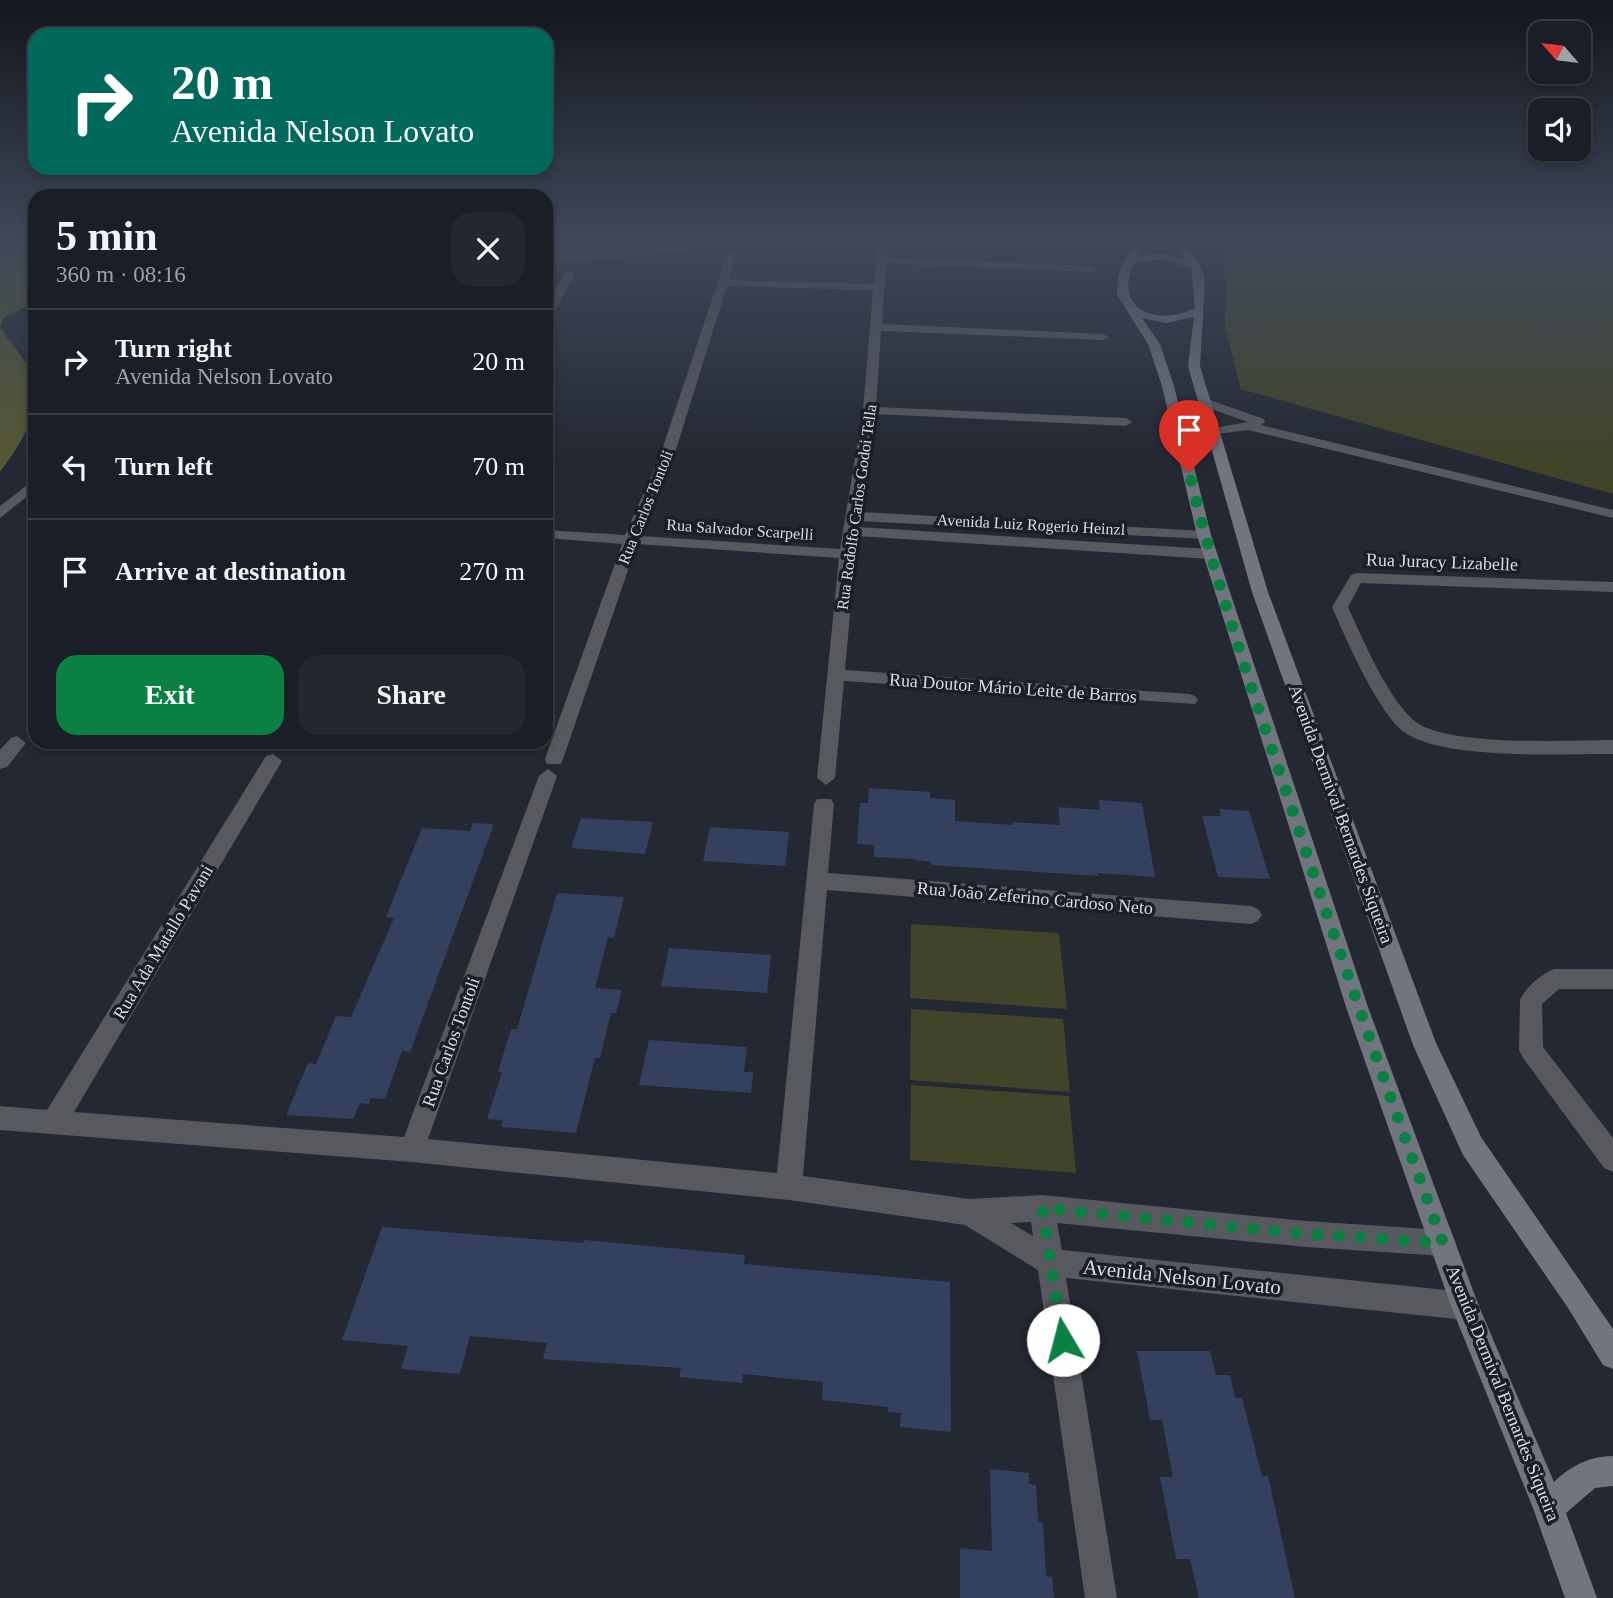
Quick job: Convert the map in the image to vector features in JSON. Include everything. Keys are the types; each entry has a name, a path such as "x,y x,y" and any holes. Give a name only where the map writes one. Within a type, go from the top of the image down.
{"main road":[{"name":"Avenida Dermival Bernardes Siqueira","path":"1133,312 1154,344 1168,386 1207,545 1358,1010 1465,1306 1549,1508 1581,1598"},
{"path":"1136,312 1150,318 1172,321 1197,312"},
{"name":"Avenida Dermival Bernardes Siqueira","path":"1200,312 1194,366 1207,403 1260,592 1425,1045 1472,1146 1578,1298 1613,1355"},
{"path":"1549,1508 1572,1485 1596,1470 1613,1471"}],"street":[{"name":"Rua Carlos Tontoli","path":"412,1150 631,539 666,459 713,312"},
{"name":"Rua Rodolfo Carlos Godoi Tella","path":"826,778 848,554 869,410 878,312"},
{"path":"877,327 1103,337"},
{"path":"1207,403 1303,438"},
{"path":"869,410 1126,422"},
{"path":"1213,432 1248,426 1613,514"},
{"path":"0,514 28,489"},
{"path":"12,504 28,505"},
{"name":"Avenida Luiz Rogerio Heinzl","path":"852,523 1207,545"},
{"name":"Rua Salvador Scarpelli","path":"553,534 848,554"},
{"name":"Rua Juracy Lizabelle","path":"1610,752 1458,744 1434,740 1405,724 1350,631 1340,607 1356,578 1613,587"},
{"name":"Rua Doutor Mário Leite de Barros","path":"836,675 1189,700"},
{"path":"0,762 17,743"},
{"name":"Rua Ada Matallo Pavani","path":"53,1122 273,761"},
{"path":"789,1186 824,804"},
{"name":"Rua João Zeferino Cardoso Neto","path":"818,881 1251,915"},
{"path":"1613,979 1554,979 1531,1000 1531,1050 1613,1159"},
{"path":"0,1118 412,1150 789,1186 969,1212 1042,1208 1307,1234 1443,1243"},
{"path":"1042,1208 1101,1598"},
{"name":"Avenida Nelson Lovato","path":"969,1212 1052,1263 1465,1306"}],"green space":[{"path":"0,312 16,312 3,318 0,327"},
{"path":"1225,312 1613,312 1613,494 1241,389 1225,328"},
{"path":"0,327 28,367 28,426 0,472"},
{"path":"911,924 1059,933 1067,1009 910,998"},
{"path":"911,1009 1063,1019 1070,1092 910,1080"},
{"path":"911,1085 1069,1096 1076,1173 910,1160"}],"building":[{"path":"869,788 930,792 930,798 955,800 955,821 1013,825 1013,822 1060,825 1058,807 1100,810 1099,800 1142,803 1155,877 931,865 931,862 911,859 874,857 874,845 857,844 860,803 868,803"},
{"path":"1219,809 1249,811 1270,879 1218,877 1202,816 1221,816"},
{"path":"581,818 653,822 645,854 571,848"},
{"path":"473,823 494,824 410,1052 402,1051 385,1099 371,1098 369,1104 360,1103 353,1119 286,1115 308,1063 316,1064 336,1016 351,1017 394,918 386,917 422,828 470,831"},
{"path":"710,827 789,832 785,866 703,861"},
{"path":"557,893 624,897 614,938 608,937 595,988 622,990 616,1013 611,1013 600,1058 595,1058 576,1133 501,1127 503,1120 487,1119 502,1072 498,1072 511,1029 517,1029"},
{"path":"669,948 771,955 767,993 661,986"},
{"path":"649,1040 747,1047 744,1072 753,1072 751,1093 639,1085"},
{"path":"382,1227 584,1243 584,1240 745,1255 744,1264 950,1282 951,1432 900,1427 901,1413 888,1412 888,1407 822,1400 823,1382 743,1374 742,1383 679,1377 681,1368 543,1359 547,1343 470,1336 460,1374 401,1369 408,1346 342,1340"},
{"path":"1137,1351 1210,1351 1216,1375 1230,1375 1235,1398 1242,1398 1262,1476 1268,1476 1295,1598 1199,1598 1190,1559 1176,1559 1160,1477 1173,1477 1162,1420 1150,1420"},
{"path":"990,1469 1029,1473 1029,1484 1036,1485 1038,1522 1043,1523 1046,1576 1052,1577 1054,1598 960,1598 960,1548 992,1551"}],"route":[{"path":"1063,1340 1042,1208 1307,1234 1443,1243 1358,1010 1241,656 1204,535 1189,472"}]}
